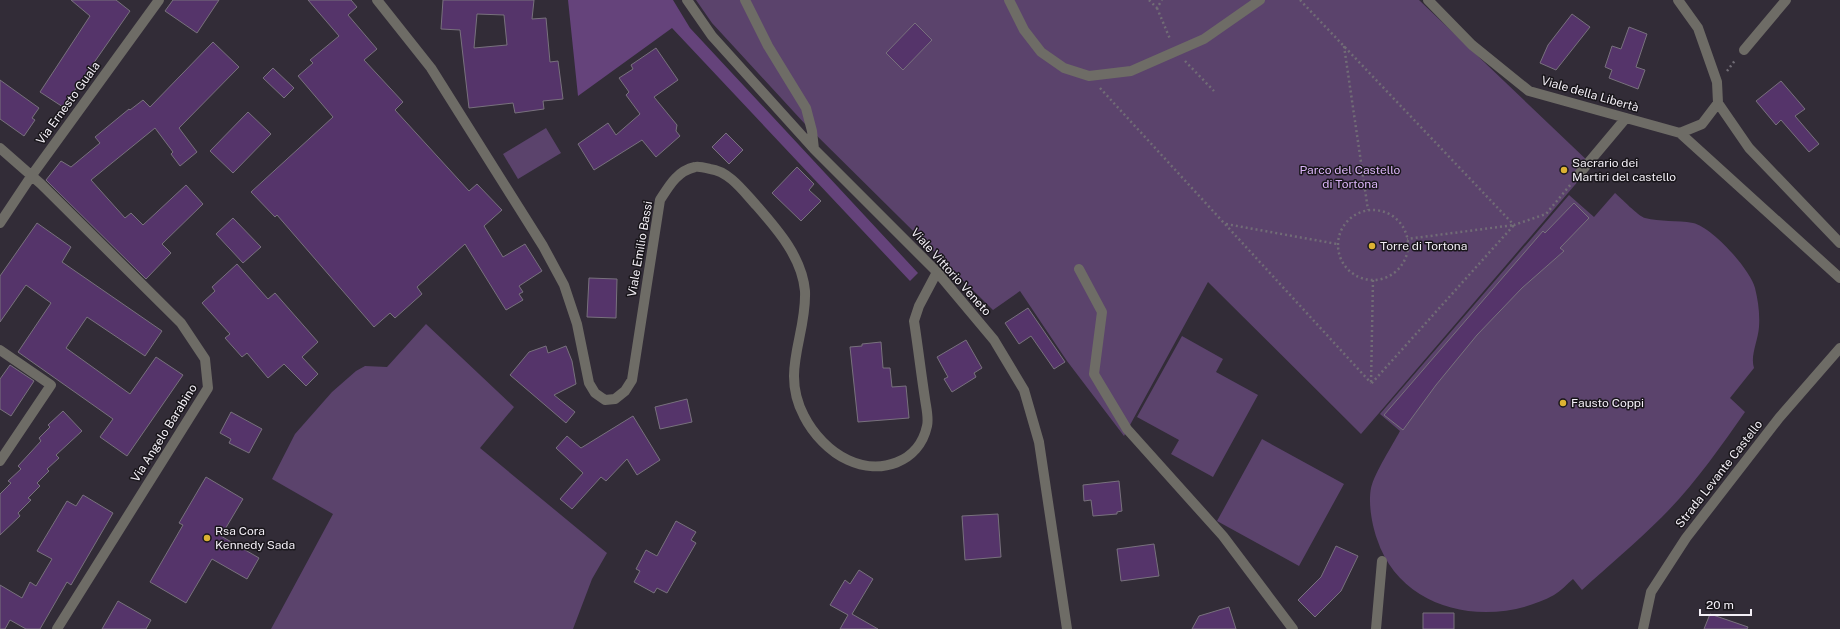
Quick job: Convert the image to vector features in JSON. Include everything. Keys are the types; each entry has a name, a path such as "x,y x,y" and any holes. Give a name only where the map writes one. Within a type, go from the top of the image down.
{"street":[{"name":"Viale Emilio Bassi","path":"377,0 431,68 543,246 564,285 577,324 589,383 595,393 604,400 615,399 625,391 632,380 660,200 673,178 695,166 714,169 735,182 778,230 796,257 805,289 804,313 794,364 794,391 804,417 823,442 847,460 868,466 888,466 909,457 922,444 928,425 914,321 919,306 937,272"},
{"name":"Viale Vittorio Veneto","path":"686,0 712,36 814,149 937,272 994,340 1024,390 1039,442 1067,629"},
{"path":"745,0 768,46 806,108 812,131 814,149"},
{"path":"1009,0 1024,30 1041,52 1064,68 1089,76 1131,71 1204,39 1260,0"},
{"name":"Viale della Libertà","path":"1428,0 1472,45 1529,91 1680,133"},
{"path":"1678,0 1698,28 1717,82 1718,104 1748,148 1840,244"},
{"path":"1744,50 1786,0"},
{"name":"Via Ernesto Guala","path":"0,223 153,2"},
{"path":"1718,104 1702,124 1680,133 1840,278"},
{"path":"1580,174 1626,118"},
{"name":"Via Angelo Barabino","path":"0,148 32,175 181,323 205,359 208,388 57,629"},
{"path":"1079,269 1102,312 1094,374 1126,429 1223,536 1293,629"},
{"name":"Strada Levante Castello","path":"1643,629 1650,592 1686,538 1779,418 1840,348"},
{"path":"0,350 51,385 0,461"},
{"path":"1376,629 1382,561"}],"path":[{"path":"1149,0 1157,8 1175,51 1214,91"},
{"path":"1157,8 1162,0"},
{"path":"1300,0 1514,225"},
{"path":"1344,46 1368,210"},
{"path":"1717,82 1744,50"},
{"path":"1089,76 1372,384"},
{"path":"1407,239 1514,225 1546,214 1580,174"},
{"path":"1368,210 1379,210 1389,214 1397,220 1404,229 1407,239 1405,258 1400,267 1383,278 1373,280 1362,278 1352,273 1344,265 1339,255 1337,244 1339,234 1347,221 1358,213 1368,210"},
{"path":"1225,224 1337,244"},
{"path":"1372,384 1514,225"},
{"path":"1372,384 1373,280"}],"green space":[{"name":"Parco del Castello di Tortona","path":"696,0 1419,0 1592,165 1361,434 1208,282 1124,436 1067,361 1020,291 993,310 805,124 712,23"},
{"path":"546,128 561,153 518,179 503,154"},
{"name":"Fausto Coppi","path":"1615,193 1642,217 1657,220 1687,222 1701,226 1720,240 1746,270 1752,280 1756,293 1759,317 1759,327 1753,358 1754,368 1730,398 1745,412 1685,493 1642,536 1582,590 1573,579 1554,595 1529,605 1503,611 1477,612 1451,608 1427,598 1406,584 1389,564 1377,539 1370,507 1371,488 1380,467 1400,431 1380,414 1569,195 1594,217"},
{"path":"426,324 514,407 480,448 607,553 592,579 573,629 271,629 333,514 272,479 295,434 332,392 356,371 365,366 387,367"},
{"path":"1182,336 1223,359 1216,372 1258,395 1213,477 1171,454 1179,440 1137,417"},
{"path":"1262,439 1344,484 1299,566 1217,521"}],"shaded area":[{"path":"568,0 673,0 690,28 918,273 910,281 672,28 578,96"}],"building":[{"path":"71,0 116,0 130,11 63,107 40,92 90,16"},
{"path":"173,0 219,0 197,33 165,11"},
{"path":"308,0 351,0 357,7 348,15 377,49 364,60 403,102 395,110 469,191 477,184 502,210 484,226 503,257 525,244 542,271 519,286 523,292 519,294 523,300 506,310 465,244 417,287 422,294 395,318 390,313 374,327 277,215 275,217 251,192 333,117 298,76 313,63 310,60 339,36"},
{"path":"443,0 534,0 532,19 546,18 550,62 558,61 563,99 543,101 544,109 515,113 513,103 469,108 460,30 441,29","holes":["477,14 504,15 507,45 474,48"]},
{"path":"1572,14 1590,27 1556,70 1540,63 1548,45"},
{"path":"915,23 932,40 903,70 886,53"},
{"path":"1629,27 1647,34 1636,67 1645,70 1638,89 1609,78 1612,70 1605,67 1612,46 1621,49"},
{"path":"213,42 239,67 179,128 197,152 180,166 171,154 173,152 155,128 91,180 125,218 131,213 143,225 186,185 203,204 162,244 171,253 146,279 46,180 61,161 71,167 100,143 95,137 129,109 130,110 143,100 150,107"},
{"path":"656,48 678,80 654,97 677,125 676,131 680,136 656,157 642,140 594,170 578,144 608,123 616,135 640,114 626,95 629,92 619,78 633,69 631,65"},
{"path":"273,68 294,88 284,98 263,78"},
{"path":"0,80 39,108 32,118 35,120 24,136 0,119"},
{"path":"1781,81 1805,109 1795,116 1819,144 1809,152 1781,120 1776,125 1756,101"},
{"path":"248,112 271,134 233,173 210,151"},
{"path":"726,133 743,150 729,164 712,147"},
{"path":"797,167 814,184 809,190 821,201 801,221 772,193"},
{"path":"1574,203 1589,218 1560,248 1564,251 1522,288 1477,335 1436,385 1403,430 1384,415 1543,231 1545,233"},
{"path":"233,218 261,247 243,263 216,234"},
{"path":"37,223 71,247 62,262 162,331 145,356 87,317 66,348 130,394 156,357 183,375 127,456 100,437 113,419 18,352 51,303 26,285 0,322 0,276"},
{"path":"237,264 268,299 275,293 318,342 302,357 318,374 306,386 284,364 268,378 247,353 242,357 225,338 230,334 202,303 215,291 212,287"},
{"path":"589,278 617,279 616,318 587,317"},
{"path":"1028,308 1065,362 1054,369 1031,336 1019,344 1005,323"},
{"path":"966,340 982,368 974,373 976,377 952,392 944,379 948,377 937,357"},
{"path":"881,342 883,368 890,368 892,387 906,386 909,418 858,422 850,347"},
{"path":"546,346 548,353 566,346 572,361 576,384 554,395 575,412 566,423 510,375 529,352"},
{"path":"10,365 34,381 11,416 0,409 0,379"},
{"path":"687,399 692,422 660,429 655,407"},
{"path":"63,411 82,431 56,455 59,458 47,469 49,471 37,483 40,486 28,498 31,500 18,513 20,516 0,535 0,494 11,483 8,481 21,469 18,466 41,441 39,438 50,427 48,425"},
{"path":"231,412 262,429 249,453 229,443 231,439 220,433"},
{"path":"633,416 660,460 637,475 627,459 606,481 601,477 572,509 560,499 583,473 556,448 567,436 581,448"},
{"name":"Rsa Cora Kennedy Sada","path":"206,477 243,499 221,536 259,558 247,579 212,559 186,603 150,582 183,525 179,523"},
{"path":"1119,481 1122,511 1117,512 1117,514 1093,516 1091,500 1084,501 1083,485"},
{"path":"83,495 113,513 71,585 67,582 40,629 26,629 10,620 5,629 0,629 0,585 22,598 30,582 36,586 52,559 37,551 67,501 76,506"},
{"path":"998,514 1001,557 965,560 962,516"},
{"path":"676,521 696,532 691,540 696,543 667,593 657,588 654,593 634,582 640,571 636,569 646,550 657,556"},
{"path":"1154,544 1159,576 1121,581 1117,549"},
{"path":"1336,546 1358,556 1341,591 1315,617 1298,600 1321,577"},
{"path":"859,570 873,579 852,614 878,629 840,629 848,615 830,605 845,580 850,584"},
{"path":"118,601 151,620 146,629 102,629"},
{"path":"1229,607 1236,629 1192,629 1199,616"},
{"path":"1423,613 1454,613 1454,629 1423,629"},
{"path":"1710,614 1748,627 1747,629 1704,629"}],"place":[{"name":"Sacrario dei Martiri del castello","path":"1564,170"},
{"name":"Torre di Tortona","path":"1372,246"},
{"name":"Fausto Coppi","path":"1563,403"},
{"name":"Rsa Cora Kennedy Sada","path":"207,538"}]}
